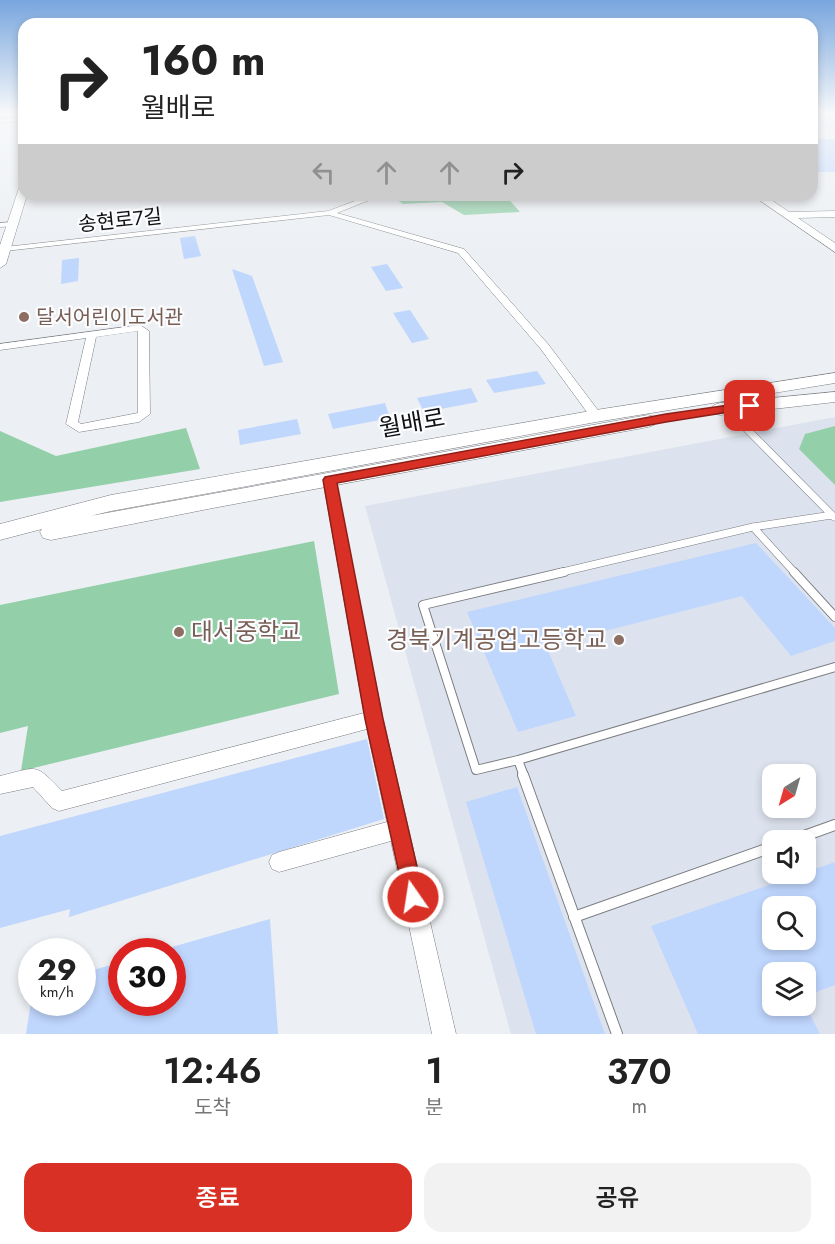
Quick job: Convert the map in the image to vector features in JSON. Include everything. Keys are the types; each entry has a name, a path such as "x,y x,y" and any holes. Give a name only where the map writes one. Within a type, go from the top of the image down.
{"main road":[{"path":"0,264 20,201"},
{"path":"767,201 835,248"},
{"path":"789,215 835,214"},
{"name":"월배로","path":"0,532 111,503 596,416 835,378"},
{"name":"월배로","path":"0,542 213,500 726,408 835,397"}],"street":[{"name":"송현로7길","path":"5,249 329,213 362,201"},
{"path":"329,213 460,251 544,346 596,416"},
{"path":"0,225 13,224"},
{"path":"0,347 133,328 144,331 144,414 139,418 79,428 72,424 92,334"},
{"path":"329,480 374,719 444,1034"},
{"path":"0,785 36,777 59,801 374,719"},
{"path":"279,862 398,829"}],"lane":[{"path":"726,408 834,516"},
{"path":"834,516 753,527 423,604 476,770 518,760 835,667"},
{"path":"753,527 835,616"},
{"path":"518,760 616,1034"},
{"path":"816,832 835,825"},
{"path":"574,917 762,851"}],"shaded area":[{"name":"경북기계공업고등학교","path":"835,417 835,1034 511,1034 365,506"}],"green space":[{"path":"398,201 510,201 520,212 464,215 442,202 403,204"},
{"path":"835,426 835,485 799,449 805,434"},
{"path":"186,428 200,469 0,502 0,431 56,456"},
{"path":"314,541 339,694 21,771 28,726 0,733 0,605"}],"building":[{"path":"818,160 835,160 835,172 818,172"},
{"path":"195,236 201,256 184,259 180,238"},
{"path":"79,258 78,281 61,284 62,260"},
{"path":"387,264 403,288 386,291 371,267"},
{"path":"232,269 252,276 283,362 264,366"},
{"path":"410,310 429,339 412,343 393,313"},
{"path":"537,371 546,384 494,393 486,380"},
{"path":"471,388 478,402 424,412 417,398"},
{"path":"385,403 390,418 333,429 328,414"},
{"path":"297,419 301,434 240,445 238,430"},
{"name":"경북기계공업고등학교","path":"756,543 835,628 835,641 791,656 742,596 546,646 576,716 518,732 467,612"},
{"path":"367,739 384,819 69,917 70,909 0,928 0,836"},
{"path":"517,787 605,1034 536,1034 466,802"},
{"path":"835,862 835,985 816,992 816,962 762,962 762,1016 811,1016 820,1034 698,1034 651,926 772,884 816,884 816,869"},
{"path":"270,919 278,1034 26,1034 29,1016 96,1016 96,969 108,966 108,1016 186,1016 186,943"}],"place":[{"name":"달서어린이도서관","path":"24,317"},
{"name":"대서중학교","path":"179,632"},
{"name":"경북기계공업고등학교","path":"619,640"}],"route":[{"path":"413,897 374,719 329,480 666,418 750,406"}]}
